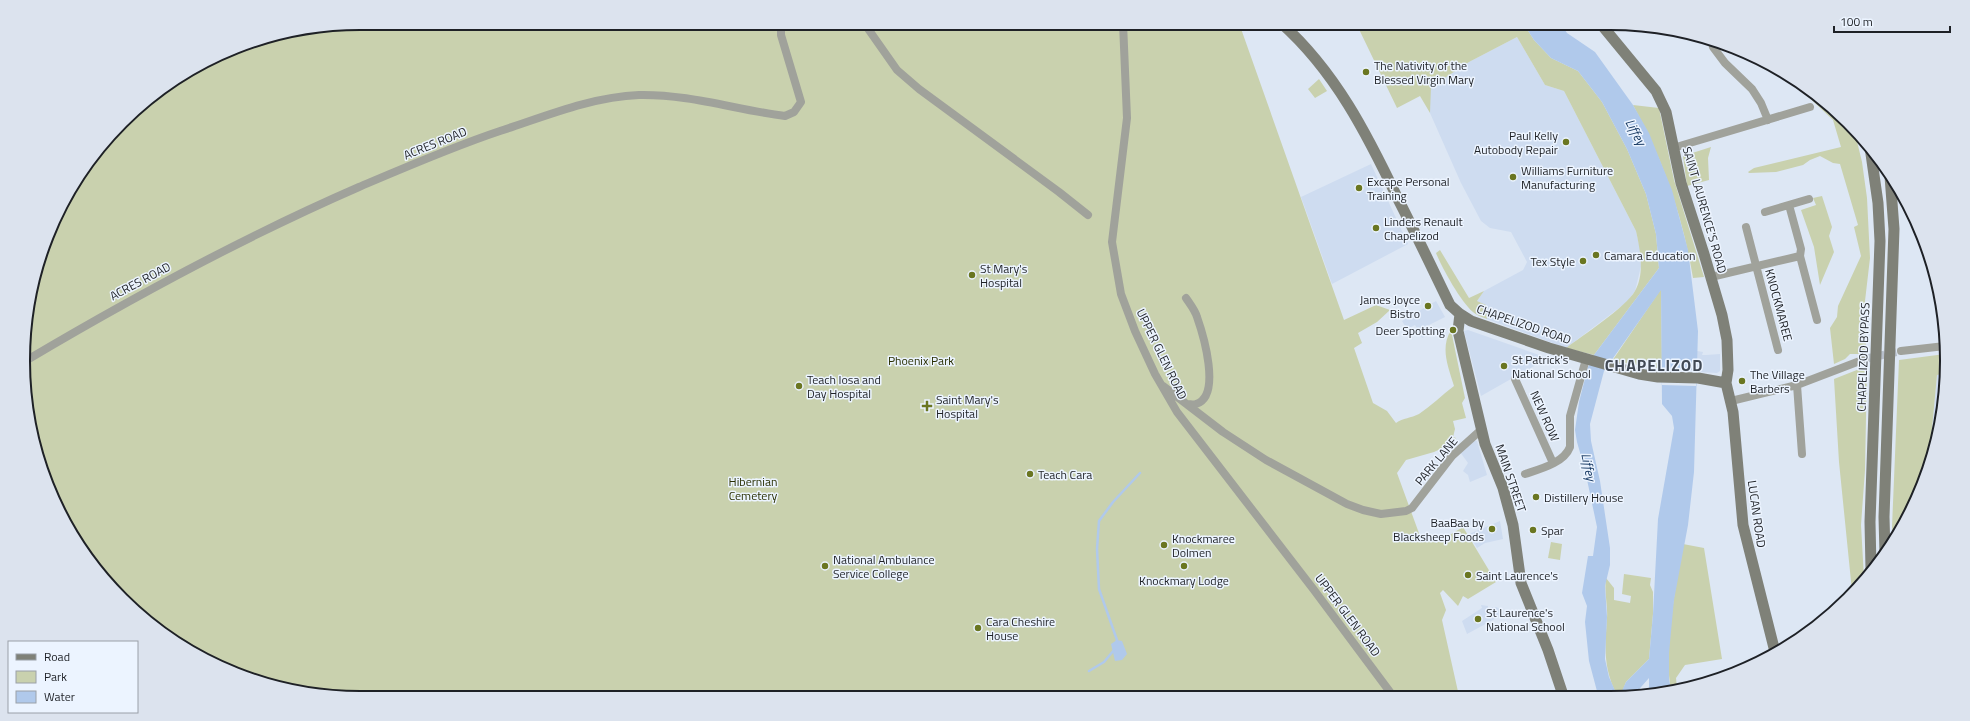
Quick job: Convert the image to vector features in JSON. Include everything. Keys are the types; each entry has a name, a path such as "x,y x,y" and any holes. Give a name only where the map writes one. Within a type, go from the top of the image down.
{"main road":[{"name":"CHAPELIZOD ROAD","path":"1288,30 1317,61 1351,107 1390,182 1450,305 1460,314 1471,321 1549,348 1612,367 1658,377 1698,378 1726,382"},
{"name":"SAINT LAURENCE'S ROAD","path":"1606,30 1656,91 1662,102 1681,183 1722,315 1727,340 1728,370 1726,382 1731,401"},
{"name":"CHAPELIZOD BYPASS","path":"1871,563 1870,522 1880,241 1878,203 1872,159"},
{"path":"1885,543 1884,517 1894,229 1891,187"},
{"name":"MAIN STREET","path":"1460,314 1458,331 1485,444 1503,488 1513,525 1521,583 1562,691"},
{"name":"LUCAN ROAD","path":"1731,401 1743,525 1774,648"}],"street":[{"name":"ACRES ROAD","path":"30,358 108,312 260,232 447,149 576,106 608,99 664,95 786,116 794,112 801,102 781,35 781,30"},
{"path":"869,30 897,70 919,89 1088,215"},
{"name":"UPPER GLEN ROAD","path":"1123,30 1127,118 1112,242 1121,294 1135,331 1172,405 1389,691"},
{"path":"1713,47 1725,63 1752,89 1761,103 1768,120"},
{"path":"1673,148 1810,106"},
{"path":"1765,212 1809,199"},
{"path":"1789,205 1801,249 1800,256 1817,320"},
{"name":"KNOCKMAREE","path":"1746,227 1778,350"},
{"name":"KNOCKMAREE","path":"1711,277 1800,256"},
{"path":"1162,385 1187,404 1197,404 1205,398 1210,385 1209,363 1197,316 1186,298"},
{"path":"1901,351 1939,347"},
{"path":"1731,401 1796,385 1866,358"},
{"path":"1525,474 1553,463 1568,452 1570,448 1570,416 1588,359"},
{"name":"NEW ROW","path":"1515,379 1553,463"},
{"path":"1796,385 1802,454"},
{"name":"PARK LANE","path":"1187,404 1223,432 1266,460 1347,504 1362,510 1381,514 1406,511 1415,506 1452,456 1482,429"}],"shaded area":[{"path":"1517,37 1545,85 1564,91 1636,231 1640,249 1641,266 1635,291 1627,302 1566,348 1487,319 1486,305 1477,301 1484,291 1523,270 1527,262 1511,232 1490,228 1481,221 1461,183 1430,113 1430,87 1469,62"},
{"path":"1371,164 1408,244 1332,284 1301,197"},
{"path":"1436,301 1445,317 1425,327 1429,334 1422,338 1415,325 1407,329 1402,321"},
{"name":"St Patrick's National School","path":"1468,330 1545,357 1543,361 1481,396 1464,331"},
{"path":"1697,351 1703,352 1702,355 1720,354 1720,371 1717,373 1699,372 1696,370"},
{"path":"1939,374 1937,404 1931,436 1937,375"},
{"path":"1474,441 1477,441 1487,475 1470,482 1468,475 1463,471 1468,463 1460,452"},
{"path":"1500,521 1503,539 1485,543 1477,548 1469,534"},
{"name":"St Laurence's National School","path":"1481,605 1488,606 1488,608 1496,607 1500,609 1502,615 1467,634 1462,621 1482,608"}],"green space":[{"name":"Phoenix Park","path":"360,30 1241,30 1344,320 1376,305 1390,310 1377,322 1358,333 1362,343 1354,348 1373,403 1387,411 1396,423 1419,414 1454,386 1446,357 1446,344 1451,330 1465,398 1462,403 1466,418 1453,421 1455,429 1453,437 1456,438 1449,445 1434,452 1406,460 1397,473 1420,536 1432,534 1436,543 1463,527 1496,582 1468,599 1463,596 1458,606 1443,590 1440,593 1446,610 1442,620 1458,691 360,691 317,688 275,680 234,666 214,657 195,647 159,623 112,578 98,562 74,526 55,487 48,467 36,425 33,404 30,360 31,339 36,296 41,275 55,234 74,195 98,159 143,112 159,98 195,74 214,64 254,48 296,36"},
{"path":"1359,30 1528,30 1534,40 1551,58 1578,71 1602,102 1627,149 1646,194 1656,234 1659,268 1594,355 1566,348 1613,313 1630,298 1638,284 1641,261 1636,231 1564,91 1545,85 1517,37 1469,62 1431,87 1430,113 1420,96 1397,108"},
{"path":"1319,79 1327,91 1315,98 1308,89"},
{"path":"1806,95 1827,112 1857,142 1862,162 1867,198 1870,258 1865,301 1866,354 1850,354 1845,359 1834,364 1830,328 1837,317 1838,306 1861,256 1854,227 1858,225 1840,164 1833,163 1820,156 1803,165 1776,172 1748,172 1754,168 1841,147 1833,120"},
{"path":"1633,105 1659,108 1674,180 1704,277 1693,278 1684,233 1663,167"},
{"path":"1711,147 1708,158 1709,180 1687,186 1683,156"},
{"path":"1822,196 1832,227 1829,236 1834,252 1820,285 1814,247 1801,210 1816,205 1813,198"},
{"path":"1440,250 1469,298 1484,291 1477,301 1486,305 1487,319 1473,312 1458,293 1447,276 1436,253"},
{"path":"1661,289 1662,369 1612,361"},
{"path":"1940,355 1939,374 1937,375 1929,446 1915,487 1892,532 1892,527 1899,360"},
{"path":"1867,366 1865,470 1861,525 1864,572 1851,585 1839,462 1834,379"},
{"path":"1551,542 1562,544 1560,560 1548,558"},
{"path":"1683,544 1704,548 1722,659 1685,665 1676,678 1677,684 1670,686 1669,637"},
{"path":"1624,574 1651,578 1650,585 1653,592 1653,614 1649,659 1626,682 1623,690 1615,691 1609,676 1606,657 1606,578 1614,588 1614,600 1630,603 1631,596 1622,594"}],"water":[{"name":"Liffey","path":"1528,30 1565,30 1595,52 1633,105 1649,133 1672,190 1688,250 1698,331 1694,472 1688,525 1674,600 1669,653 1670,686 1649,688 1649,678 1639,689 1622,690 1626,682 1649,659 1658,519 1674,428 1672,416 1662,404 1661,290 1604,371 1590,424 1591,441 1600,481 1610,548 1610,565 1605,586 1607,617 1605,659 1609,677 1615,691 1597,691 1589,661 1585,622 1587,606 1582,593 1588,556 1593,556 1597,527 1575,430 1579,402 1588,367 1594,355 1659,268 1656,234 1646,194 1627,149 1602,102 1578,71 1551,58 1534,40"},
{"path":"1117,640 1122,641 1127,654 1122,660 1115,661 1111,644"}],"pier":[{"path":"1662,369 1696,370 1696,386 1662,385"}],"waterway":[{"path":"1116,643 1117,640 1099,589 1097,549 1099,521 1113,502 1140,473"},
{"path":"1089,671 1104,662 1114,650"}],"tunnel":[{"path":"1865,359 1901,351"}],"place":[{"name":"The Nativity of the Blessed Virgin Mary","path":"1366,72"},
{"name":"Paul Kelly Autobody Repair","path":"1566,142"},
{"name":"Williams Furniture Manufacturing","path":"1513,177"},
{"name":"Excape Personal Training","path":"1359,188"},
{"name":"Linders Renault Chapelizod","path":"1376,228"},
{"name":"Camara Education","path":"1596,255"},
{"name":"Tex Style","path":"1583,261"},
{"name":"St Mary's Hospital","path":"972,275"},
{"name":"James Joyce Bistro","path":"1428,306"},
{"name":"Deer Spotting","path":"1453,330"},
{"name":"St Patrick's National School","path":"1504,366"},
{"name":"The Village Barbers","path":"1742,381"},
{"name":"Teach Iosa and Day Hospital","path":"799,386"},
{"name":"Saint Mary's Hospital","path":"927,406"},
{"name":"Teach Cara","path":"1030,474"},
{"name":"Distillery House","path":"1536,497"},
{"name":"BaaBaa by Blacksheep Foods","path":"1492,529"},
{"name":"Spar","path":"1533,530"},
{"name":"Knockmaree Dolmen","path":"1164,545"},
{"name":"National Ambulance Service College","path":"825,566"},
{"name":"Knockmary Lodge","path":"1184,566"},
{"name":"Saint Laurence's","path":"1468,575"},
{"name":"St Laurence's National School","path":"1478,619"},
{"name":"Cara Cheshire House","path":"978,628"}],"district":[{"name":"CHAPELIZOD","path":"1654,365"}],"park label":[{"name":"Hibernian Cemetery","path":"753,488"}]}
